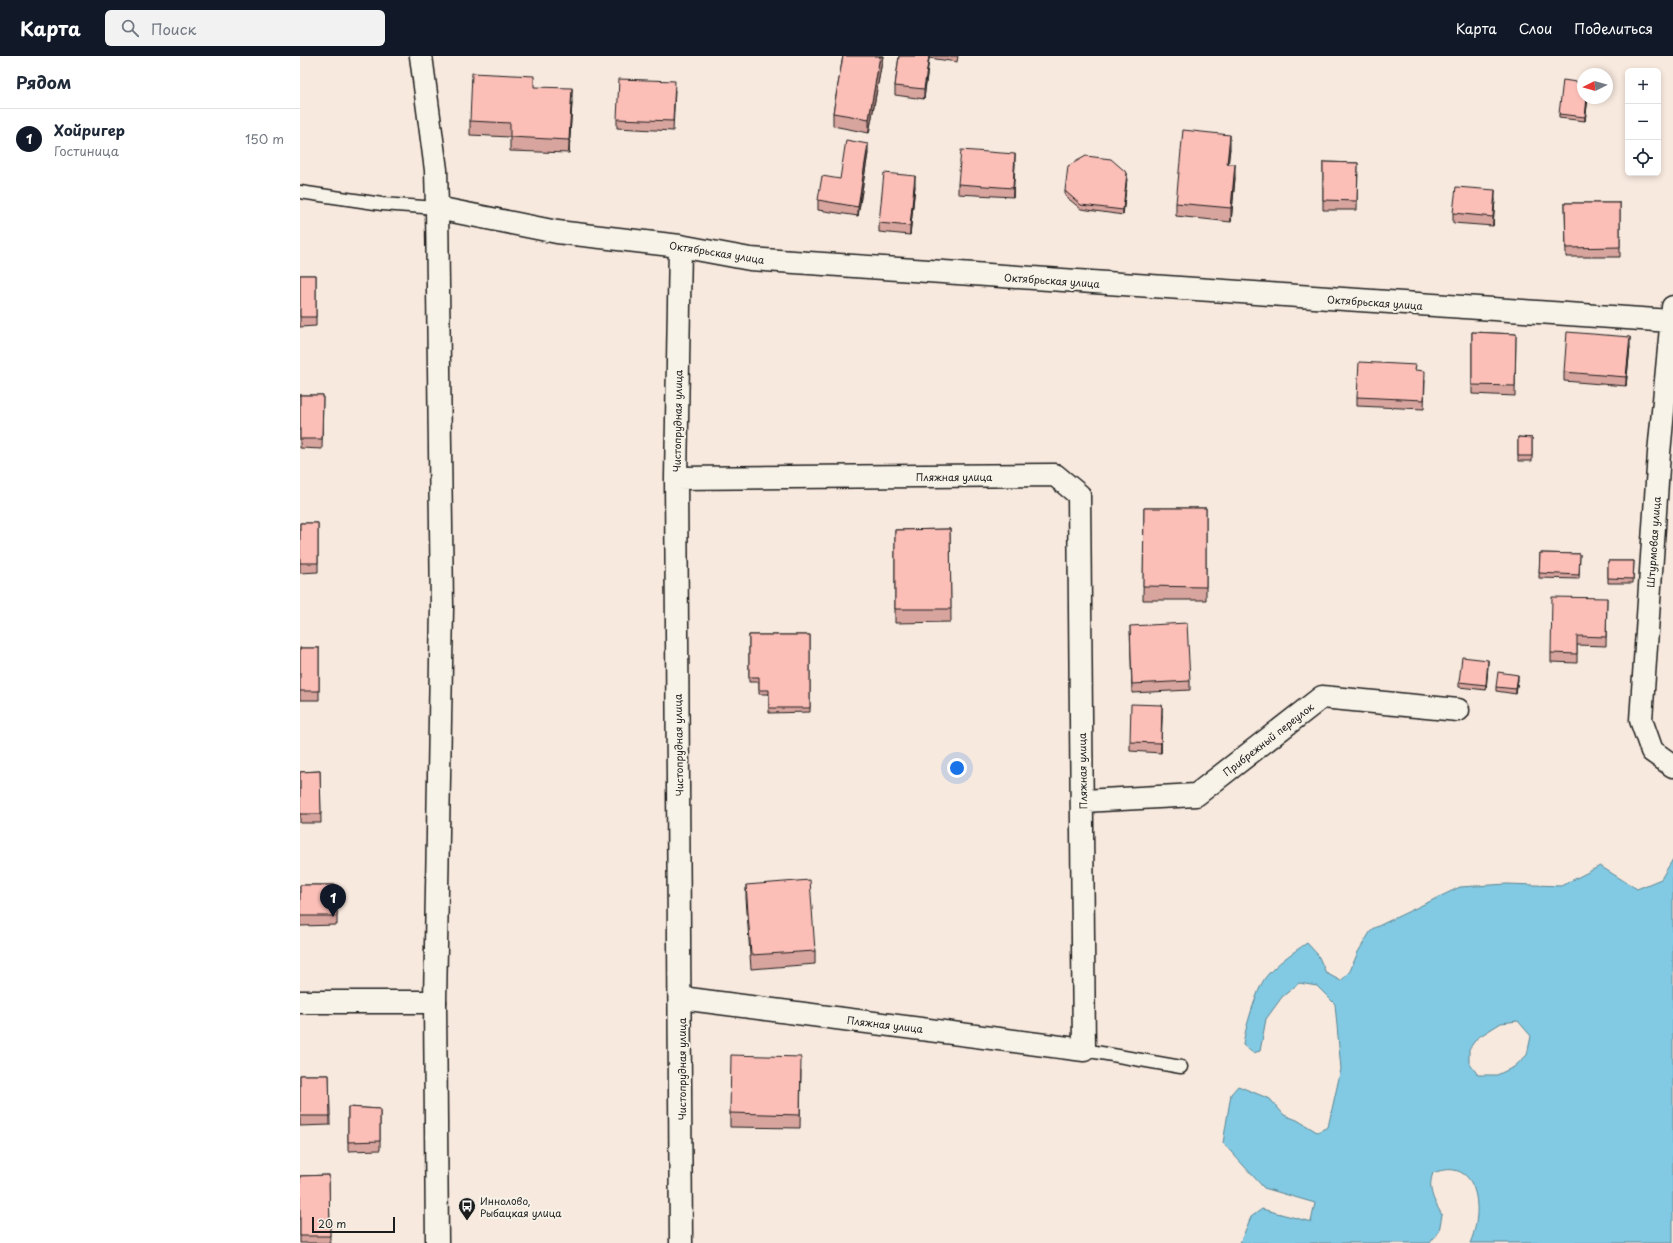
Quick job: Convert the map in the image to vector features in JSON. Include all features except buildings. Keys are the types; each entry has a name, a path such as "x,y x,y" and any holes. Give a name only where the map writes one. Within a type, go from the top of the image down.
{"street":[{"path":"421,56 436,170 437,208 442,607 435,1002 437,1243"},
{"name":"Октябрьская улица","path":"437,208 557,232 680,246 750,259 1672,313"},
{"name":"Чистопрудная улица","path":"680,246 676,478 681,998 681,1243"},
{"name":"Штурмовая улица","path":"1672,313 1659,454 1641,720 1652,751 1673,766"},
{"name":"Пляжная улица","path":"676,478 1055,476 1079,495 1083,801 1084,1050 681,998"},
{"name":"Прибрежный переулок","path":"1083,801 1196,795 1322,697 1458,710"},
{"path":"300,1002 435,1002"}],"lane":[{"path":"300,192 382,204 437,208"},
{"path":"1084,1050 1181,1067"}],"water":[{"path":"1673,859 1673,1243 1470,1243 1477,1217 1477,1203 1474,1190 1469,1179 1461,1172 1449,1170 1433,1173 1431,1179 1432,1195 1442,1215 1439,1231 1430,1243 1240,1243 1251,1217 1262,1209 1311,1222 1315,1203 1264,1188 1223,1143 1231,1094 1238,1086 1270,1099 1284,1115 1297,1120 1317,1132 1328,1127 1341,1069 1335,1004 1317,986 1299,983 1282,997 1266,1019 1260,1051 1253,1053 1243,1045 1248,1021 1258,991 1265,978 1279,963 1307,943 1318,955 1326,973 1341,981 1350,971 1358,952 1372,929 1460,887 1507,884 1561,886 1600,866 1637,889 1661,879","holes":["1518,1021 1531,1036 1527,1055 1514,1067 1497,1075 1478,1075 1469,1063 1469,1049 1477,1038 1501,1023"]}],"place":[{"name":"Хойригер","path":"333,917"},
{"name":"Иннолово, Рыбацкая улица","path":"467,1221"}]}
